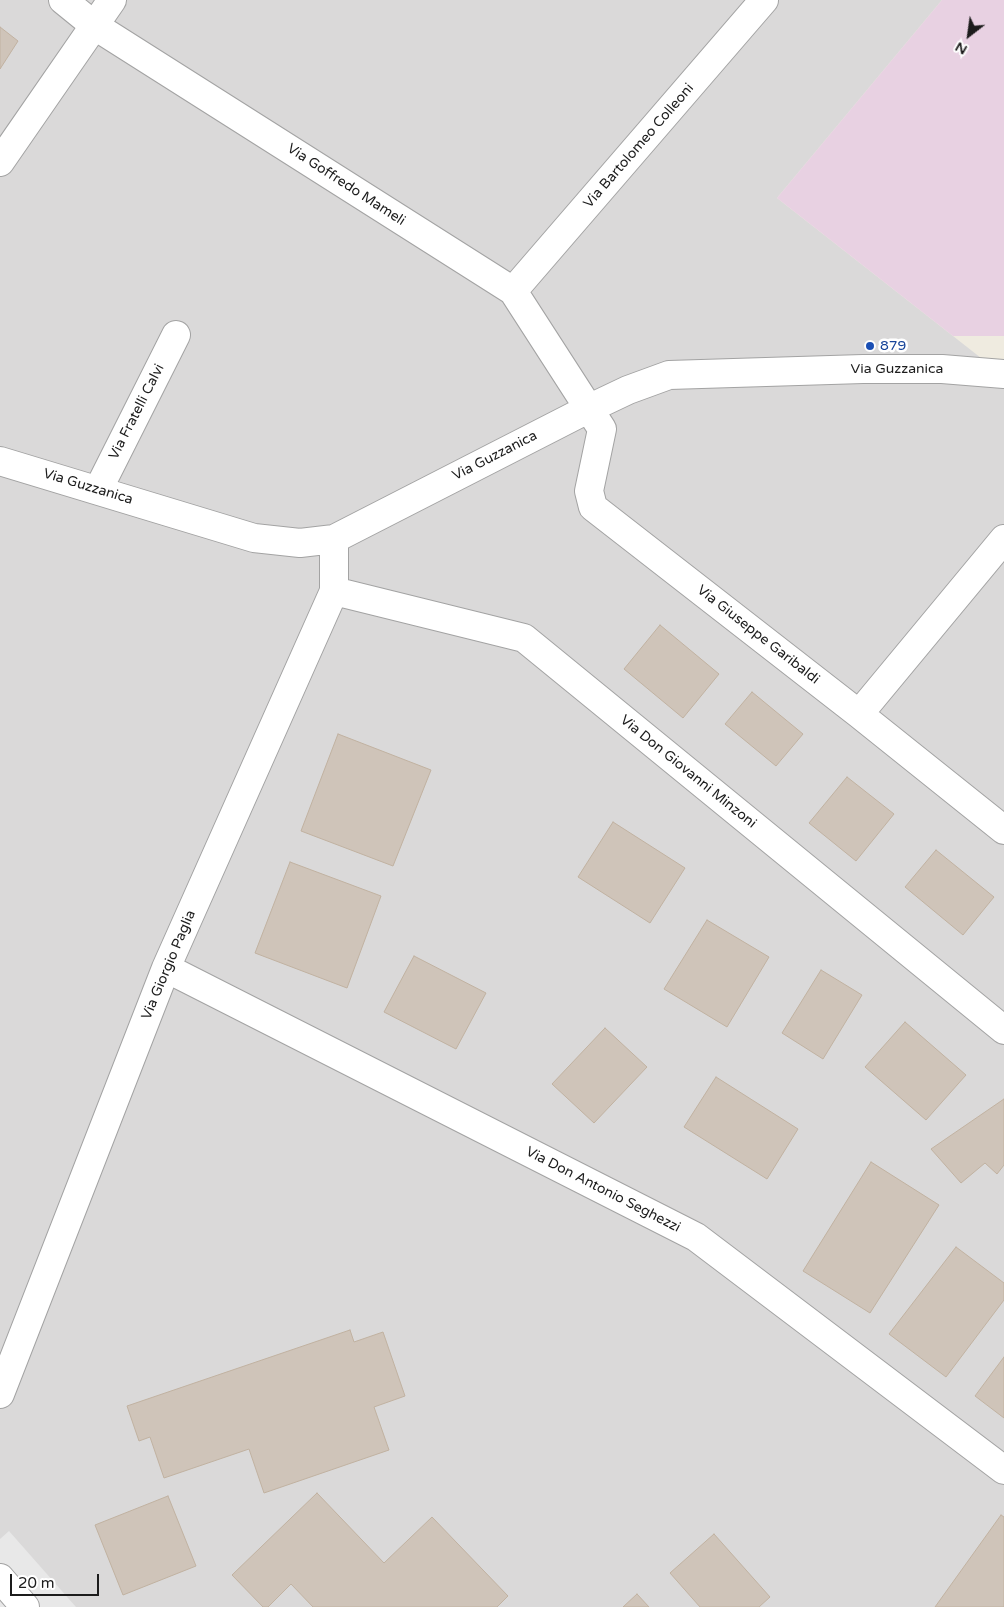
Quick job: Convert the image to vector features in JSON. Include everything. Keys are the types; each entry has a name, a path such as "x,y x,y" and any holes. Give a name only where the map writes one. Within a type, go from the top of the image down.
{"street":[{"name":"Via Goffredo Mameli","path":"63,0 95,26 513,291 588,409"},
{"path":"0,162 112,0"},
{"name":"Via Bartolomeo Colleoni","path":"513,291 764,0"},
{"name":"Via Fratelli Calvi","path":"98,490 176,335"},
{"name":"Via Guzzanica","path":"0,461 254,538 300,543 334,539 588,409 628,390 669,375 863,369 942,369 1004,374"},
{"name":"Via Giuseppe Garibaldi","path":"588,409 602,429 589,491 593,507 859,714 1004,830"},
{"name":"Via Giorgio Paglia","path":"0,1394 166,968 334,591 334,539"},
{"path":"859,714 1004,540"},
{"name":"Via Don Giovanni Minzoni","path":"334,591 524,638 1004,1030"},
{"name":"Via Don Antonio Seghezzi","path":"166,968 696,1237 1004,1470"},
{"path":"0,1578 25,1607"}],"shaded area":[{"path":"0,0 942,0 777,198 1004,376 1004,1607 0,1607"},
{"path":"942,0 1004,0 1004,336 953,336 777,198"},
{"path":"9,1531 76,1607 0,1607 0,1539"}],"building":[{"path":"0,27 18,41 0,69"},
{"path":"660,625 719,674 683,718 624,669"},
{"path":"752,692 803,734 776,766 725,724"},
{"path":"338,734 431,770 393,866 301,831"},
{"path":"847,777 894,814 856,861 809,823"},
{"path":"613,822 685,868 650,923 578,877"},
{"path":"936,850 994,897 963,935 905,887"},
{"path":"290,862 381,896 347,988 255,953"},
{"path":"707,920 769,957 727,1027 664,989"},
{"path":"414,956 486,993 456,1049 384,1012"},
{"path":"821,970 862,995 823,1059 782,1033"},
{"path":"905,1022 966,1075 926,1120 865,1067"},
{"path":"605,1028 647,1067 594,1123 552,1084"},
{"path":"716,1077 798,1129 767,1179 684,1127"},
{"path":"1004,1099 1004,1165 997,1174 985,1163 961,1183 931,1149"},
{"path":"871,1162 939,1205 870,1313 803,1271"},
{"path":"956,1247 1004,1283 1004,1300 946,1377 889,1334"},
{"path":"350,1330 354,1342 383,1332 405,1396 374,1407 389,1450 264,1493 249,1449 164,1478 150,1437 139,1441 127,1406"},
{"path":"1004,1357 1004,1418 975,1396"},
{"path":"317,1493 384,1563 432,1517 508,1596 497,1607 313,1607 291,1584 268,1607 263,1607 232,1575"},
{"path":"168,1496 196,1566 123,1595 95,1525"},
{"path":"1001,1515 1004,1517 1004,1607 935,1607"},
{"path":"714,1534 770,1597 759,1607 700,1607 670,1573"},
{"path":"637,1594 649,1607 623,1607"}],"place":[{"name":"879","path":"870,346"}]}
